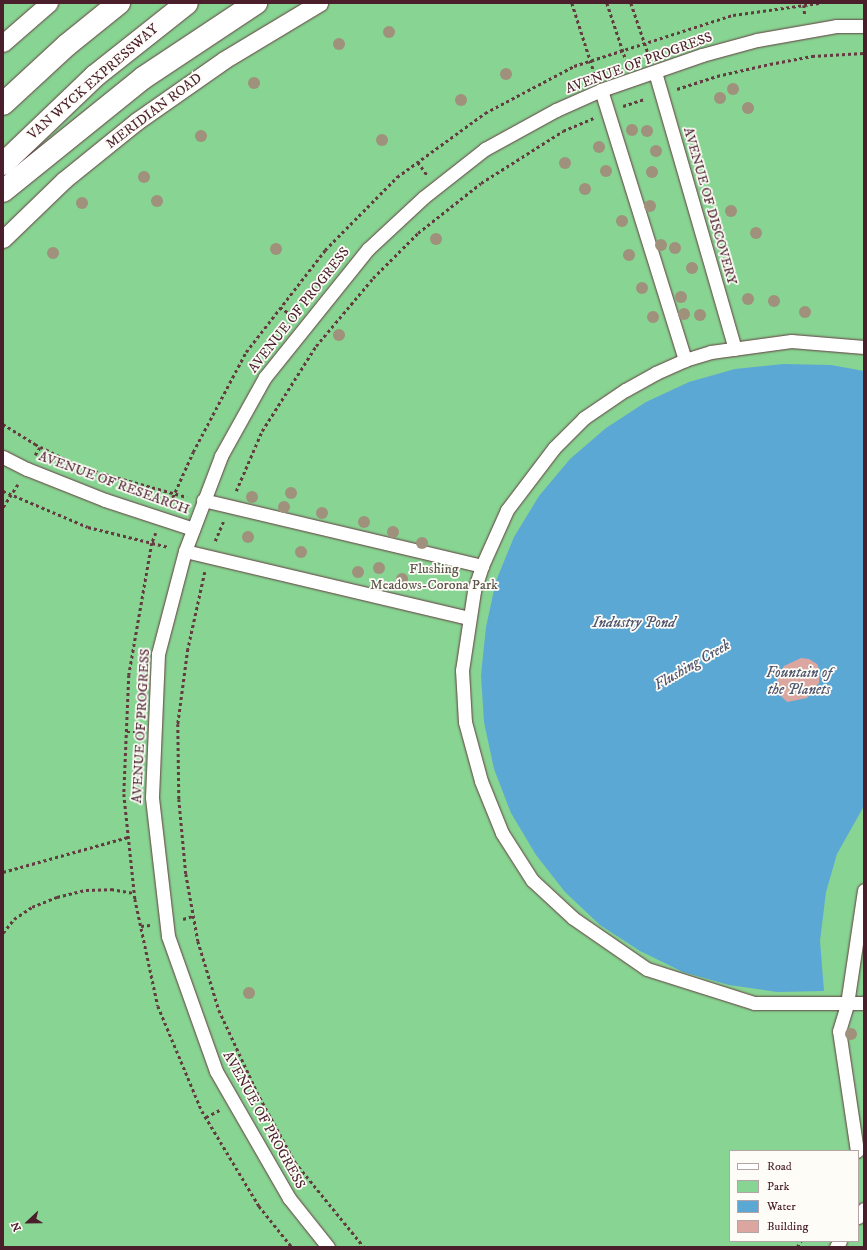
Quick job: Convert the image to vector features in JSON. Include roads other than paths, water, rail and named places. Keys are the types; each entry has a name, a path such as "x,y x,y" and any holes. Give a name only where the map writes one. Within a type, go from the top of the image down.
{"highway":[{"path":"3,104 67,45 119,3"},
{"name":"VAN WYCK EXPRESSWAY","path":"3,164 80,89 187,3"},
{"path":"3,191 143,78 256,3"}],"street":[{"path":"3,43 49,3"},
{"name":"MERIDIAN ROAD","path":"3,239 64,180 137,121 224,60 319,3"},
{"name":"AVENUE OF PROGRESS","path":"328,1247 288,1198 216,1071 168,936 152,797 158,654 185,551 203,500 221,456 266,377 368,249 424,197 485,149 556,110 601,90 632,79 757,40 836,26 864,26"},
{"name":"AVENUE OF DISCOVERY","path":"655,72 735,349"},
{"path":"601,90 685,360"},
{"path":"864,347 852,344 791,341 735,349 685,360 625,390 584,418 554,448 507,510 482,566 468,618 462,670 465,722 481,781 502,833 532,880 573,918 647,969 754,1003 864,1003"},
{"name":"AVENUE OF RESEARCH","path":"3,457 34,472 105,500 193,529"},
{"path":"203,500 482,566"},
{"path":"185,551 468,618"},
{"path":"857,1150 839,1031 847,1004 864,890"}],"water":[{"name":"Industry Pond","path":"783,364 831,365 864,371 864,806 837,854 826,892 820,941 824,991 777,992 729,985 683,972 640,951 600,925 565,892 536,855 511,813 494,769 484,722 481,675 486,627 496,581 514,537 539,496 570,459 606,428 646,402 689,382 735,369"}],"park label":[{"name":"Flushing Meadows-Corona Park","path":"434,578"}],"water label":[{"name":"Flushing Creek","path":"692,665"},
{"name":"Fountain of the Planets","path":"799,680"}]}
